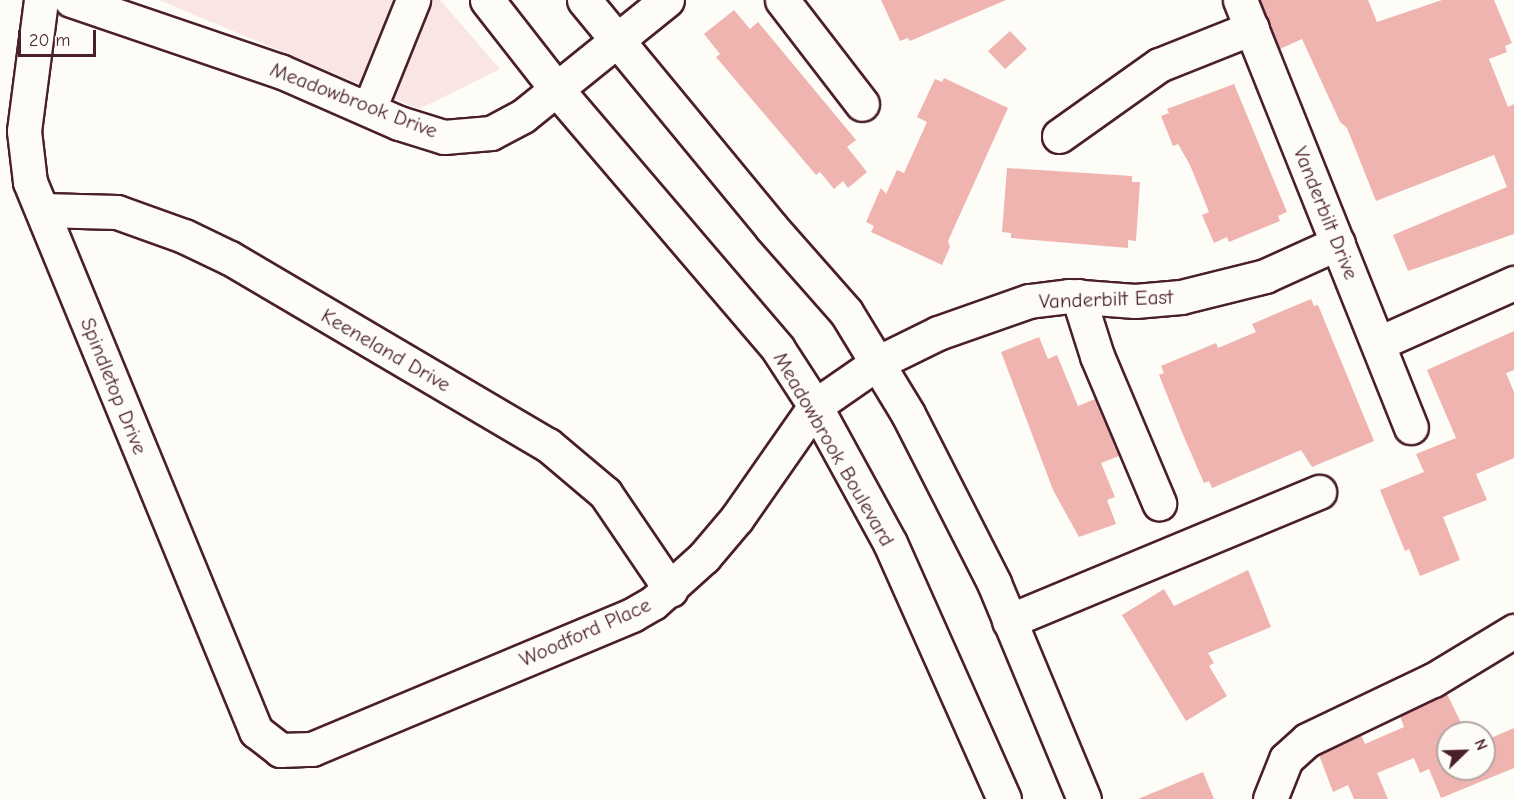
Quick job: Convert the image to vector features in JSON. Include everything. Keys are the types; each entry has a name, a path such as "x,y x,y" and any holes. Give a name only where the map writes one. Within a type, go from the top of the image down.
{"street":[{"name":"Spindletop Drive","path":"41,0 24,131 30,182 256,731 280,750"},
{"name":"Meadowbrook Drive","path":"71,0 280,70 369,109 444,137 491,133 558,91 666,0"},
{"path":"369,109 413,0"},
{"name":"Meadowbrook Boulevard","path":"487,0 558,91 778,349 815,406 890,543 1004,799"},
{"path":"584,0 846,312 924,445 1009,621 1084,799"},
{"path":"782,0 862,104"},
{"path":"1059,136 1159,65 1246,14"},
{"name":"Vanderbilt Drive","path":"1246,14 1411,427"},
{"name":"Keeneland Drive","path":"42,210 117,212 221,254 548,445 605,493 671,590"},
{"name":"Vanderbilt East","path":"815,406 877,363 938,333 1029,301 1078,297 1135,301 1181,297 1265,276 1338,243"},
{"path":"1378,343 1514,283"},
{"path":"1078,297 1097,356 1159,503"},
{"name":"Woodford Place","path":"280,750 312,749 632,615 671,590 737,518 815,406"},
{"path":"1009,621 1319,492"},
{"path":"1269,799 1286,759 1307,740 1433,680 1514,631"}],"shaded area":[{"path":"159,0 440,0 500,69 419,109"}],"building":[{"path":"881,0 1006,0 910,41 908,38 900,41"},
{"path":"1260,0 1368,0 1377,22 1442,0 1494,0 1512,43 1505,46 1507,52 1489,59 1508,107 1514,104 1514,234 1408,271 1393,235 1507,187 1494,155 1376,201 1347,128 1340,122 1302,39 1280,49"},
{"path":"734,10 750,29 758,22 856,140 847,147 867,172 848,188 843,181 834,189 820,172 816,175 716,57 720,54 704,34"},
{"path":"1010,31 1027,49 1005,69 988,51"},
{"path":"944,78 1008,108 948,241 950,247 942,265 871,232 874,226 866,222 881,188 886,194 897,170 904,173 927,122 917,117 935,79 942,82"},
{"path":"1234,84 1287,212 1278,216 1280,221 1229,242 1227,237 1214,243 1202,215 1209,212 1190,165 1178,144 1173,146 1161,116 1169,113 1167,109"},
{"path":"1007,168 1132,176 1132,182 1140,182 1136,241 1128,240 1128,248 1011,238 1011,233 1002,232"},
{"path":"1311,299 1314,306 1318,305 1374,441 1312,467 1301,450 1212,488 1209,481 1204,483 1184,437 1159,375 1164,373 1161,366 1216,343 1218,348 1256,332 1252,324"},
{"path":"1514,331 1514,370 1506,373 1514,392 1514,458 1476,474 1487,500 1443,517 1460,560 1420,576 1409,549 1405,551 1380,490 1424,472 1416,454 1456,438 1427,370"},
{"path":"1039,337 1048,359 1057,355 1078,406 1095,399 1119,456 1101,463 1115,497 1107,500 1116,524 1079,537 1053,490 1001,352"},
{"path":"1248,570 1271,627 1208,653 1214,663 1209,666 1227,696 1186,721 1122,615 1164,589 1174,606"},
{"path":"1447,694 1460,721 1436,721 1436,781 1482,781 1441,798 1429,769 1420,773 1414,758 1377,773 1388,799 1354,799 1348,785 1333,792 1319,755 1361,735 1365,744 1404,727 1400,716"},
{"path":"1514,728 1514,768 1496,775 1496,736"},
{"path":"1203,772 1214,799 1138,799"}]}
